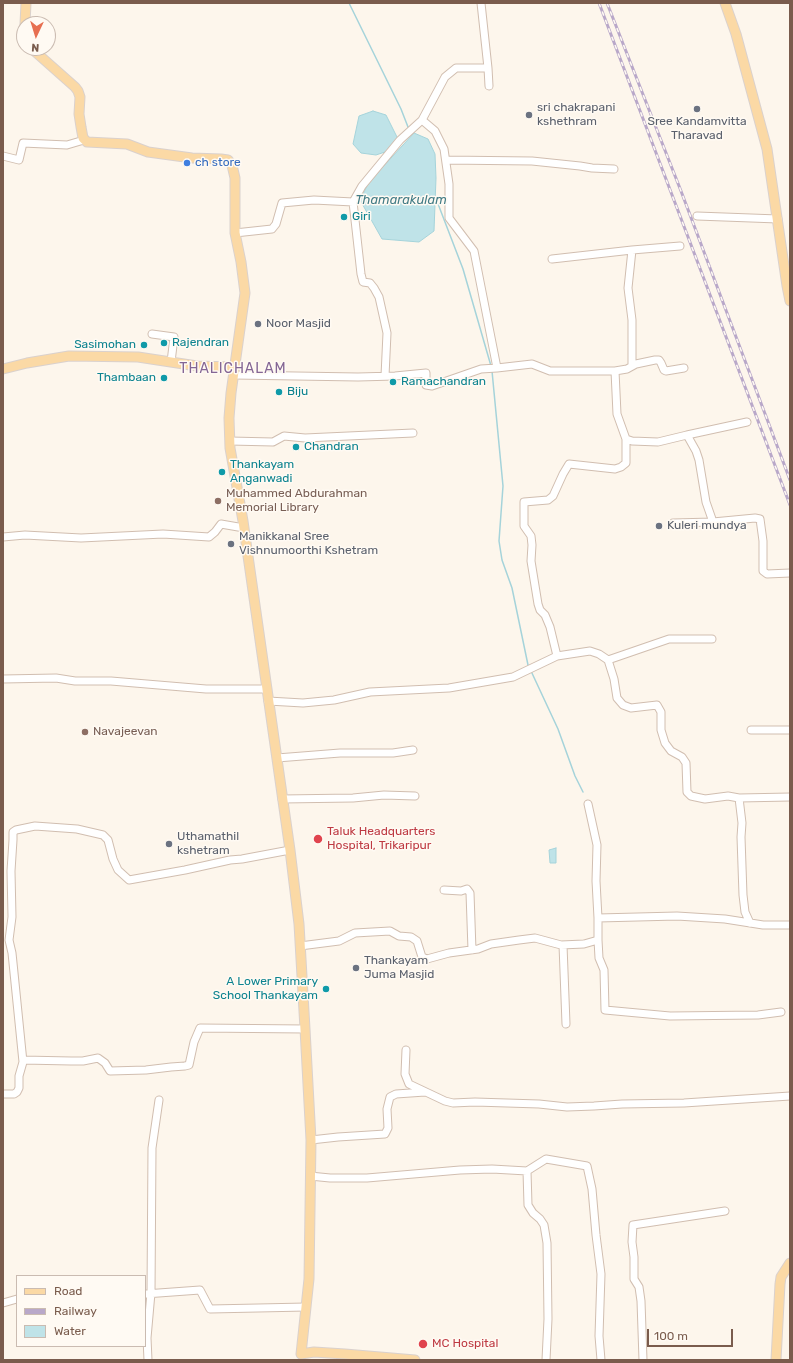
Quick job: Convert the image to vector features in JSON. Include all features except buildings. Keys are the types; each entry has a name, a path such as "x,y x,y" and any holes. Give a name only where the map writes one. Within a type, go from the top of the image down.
{"main road":[{"path":"25,16 26,3"},
{"path":"725,3 736,34 767,149 790,301"},
{"path":"40,56 78,91 80,97 79,114 84,140 87,142 127,144 148,152 228,160 232,165 235,178 235,233 246,293 234,371 229,418 230,441 244,528 290,850 299,924 305,1029 311,1140 309,1279 298,1357 314,1352 415,1360"},
{"path":"3,369 69,356 138,357 234,371"},
{"path":"776,1360 781,1277 790,1263"}],"street":[{"path":"481,3 489,86"},
{"path":"385,376 387,333 378,297 374,288 370,284 364,282 361,274 354,202 362,186 400,140 422,120 445,76 456,68 488,68"},
{"path":"422,120 435,131 444,149 449,184 449,218 474,251 493,368"},
{"path":"3,156 19,160 23,143 67,145 84,140"},
{"path":"446,160 532,161 614,169"},
{"path":"235,233 272,230 276,224 282,204 314,200 354,202"},
{"path":"697,216 778,219"},
{"path":"552,259 680,246"},
{"path":"632,250 628,288 632,320 632,366"},
{"path":"152,334 174,337 171,362"},
{"path":"234,371 385,376 426,373 426,385 432,386 481,369 532,364 550,371 615,372 648,361 659,360 666,371 684,368"},
{"path":"557,656 550,627 538,604 531,561 531,536 524,526 524,502 548,500 553,496 569,464 615,469 626,463 626,439 617,414 615,372"},
{"path":"626,439 632,441 658,442 747,422"},
{"path":"230,441 273,442 284,436 305,438 413,433"},
{"path":"687,435 699,460 706,502 713,522"},
{"path":"673,523 713,522 754,518 760,519 763,541 763,571 767,574 790,573"},
{"path":"3,537 25,534 81,538 163,534 209,537 221,524 244,528"},
{"path":"608,660 669,639 712,639"},
{"path":"268,701 303,703 334,700 370,692 449,688 512,677 557,656 590,651 599,654 608,660 614,679 617,698 623,705 631,708 657,705 661,712 661,730 665,743 671,751 682,757 686,763 687,792 691,796 705,799 728,796 739,798 790,797"},
{"path":"3,678 56,678 75,681 111,681 206,689 267,689"},
{"path":"751,730 790,730"},
{"path":"277,758 340,753 393,753 413,750"},
{"path":"282,799 353,798 384,795 415,796"},
{"path":"739,798 742,823 743,895 745,912 750,923"},
{"path":"588,804 597,845 596,888 598,940 599,958 604,970 605,1010 670,1016 758,1015 781,1012"},
{"path":"3,1094 14,1094 17,1092 19,1088 19,1076 23,1060 10,940 12,917 11,871 13,832 35,826 77,829 103,835 108,840 113,859 118,870 129,880 290,850"},
{"path":"444,890 467,889 470,894 472,950"},
{"path":"598,918 677,916 725,919 763,925 790,925"},
{"path":"300,946 334,942 355,933 380,930 390,931 399,936 411,937 417,941 422,958 427,959 449,953 472,950 491,944 535,938 563,945 584,944 598,940"},
{"path":"563,945 566,1024"},
{"path":"23,1060 83,1061 98,1058 105,1063 110,1071 146,1070 185,1066 189,1065 194,1042 200,1028 305,1029"},
{"path":"406,1050 405,1074 410,1084 445,1101 453,1103 539,1104 567,1107 684,1103 790,1096"},
{"path":"311,1140 385,1134 388,1128 387,1109 390,1097 396,1094 427,1092"},
{"path":"148,1360 147,1338 152,1148 160,1100"},
{"path":"310,1176 330,1178 367,1178 492,1168 527,1171 546,1159 587,1166 592,1190 601,1274 599,1336 601,1360"},
{"path":"527,1171 528,1205 544,1225 547,1243 548,1319 546,1360"},
{"path":"643,1360 641,1301 639,1287 634,1279 632,1225 725,1211"},
{"path":"148,1294 200,1290 210,1309 306,1307"},
{"path":"3,1303 16,1299"}],"water":[{"path":"373,111 386,115 398,139 388,151 376,155 361,153 353,144 359,116"},
{"name":"Thamarakulam","path":"414,133 428,139 435,154 436,178 434,231 419,242 382,239 360,200 369,182"},
{"path":"556,848 556,863 550,863 549,850"}],"waterway":[{"path":"349,3 401,109 408,127"},
{"path":"435,196 463,269 491,366"},
{"path":"492,371 503,486 499,541 502,560 512,588 528,665"},
{"path":"531,671 558,729 575,776 583,792"}],"railway":[{"path":"599,3 790,505"},
{"path":"607,3 681,191 790,480"}],"place":[{"name":"Sree Kandamvitta Tharavad","path":"697,109"},
{"name":"sri chakrapani kshethram","path":"529,115"},
{"name":"ch store","path":"187,163"},
{"name":"Giri","path":"344,217"},
{"name":"Noor Masjid","path":"258,324"},
{"name":"Rajendran","path":"164,343"},
{"name":"Sasimohan","path":"144,345"},
{"name":"Thambaan","path":"164,378"},
{"name":"Ramachandran","path":"393,382"},
{"name":"Biju","path":"279,392"},
{"name":"Chandran","path":"296,447"},
{"name":"Thankayam Anganwadi","path":"222,472"},
{"name":"Muhammed Abdurahman Memorial Library","path":"218,501"},
{"name":"Kuleri mundya","path":"659,526"},
{"name":"Manikkanal Sree Vishnumoorthi Kshetram","path":"231,544"},
{"name":"Navajeevan","path":"85,732"},
{"name":"Taluk Headquarters Hospital, Trikaripur","path":"318,839"},
{"name":"Uthamathil kshetram","path":"169,844"},
{"name":"Thankayam Juma Masjid","path":"356,968"},
{"name":"A Lower Primary School Thankayam","path":"326,989"},
{"name":"MC Hospital","path":"423,1344"}],"district":[{"name":"THALICHALAM","path":"233,369"}]}
